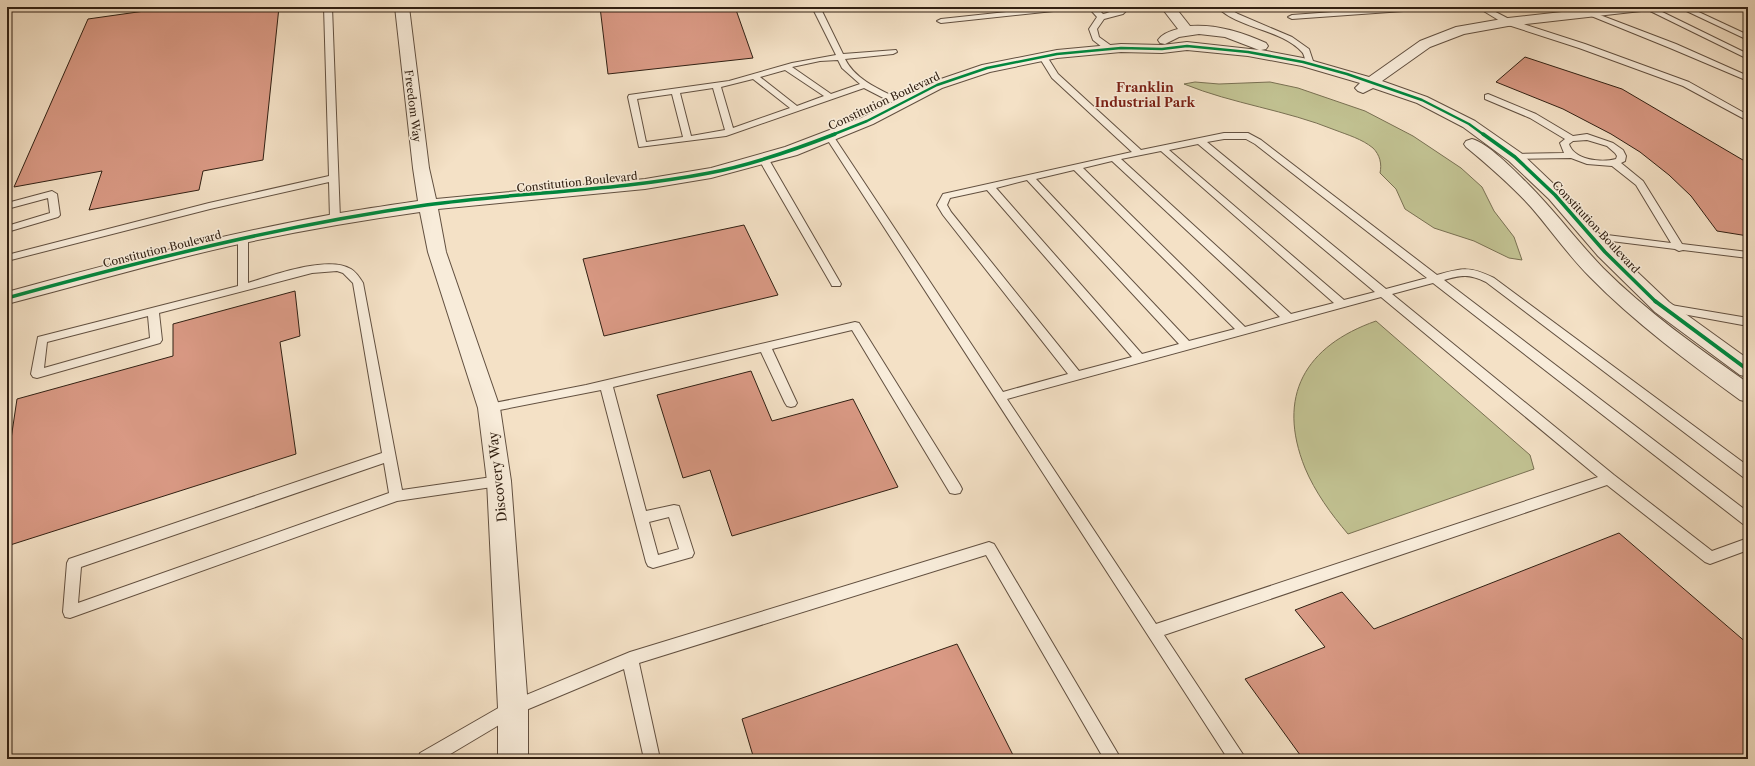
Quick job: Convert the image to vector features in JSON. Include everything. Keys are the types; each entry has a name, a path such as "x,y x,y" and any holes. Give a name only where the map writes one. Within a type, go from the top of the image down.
{"street":[{"name":"Freedom Way","path":"402,7 421,168 429,205"},
{"path":"1168,7 1187,32"},
{"path":"1366,85 1394,68 1426,44 1461,30 1508,22 1640,7"},
{"name":"Constitution Boulevard","path":"1162,49 1164,42 1169,36 1187,32 1209,30 1235,35 1252,41 1277,57"},
{"name":"Constitution Boulevard","path":"7,298 68,281 242,239 335,219 429,205 645,184 711,173 791,151 867,121 937,85 987,68 1057,54 1110,49 1162,49 1187,46 1248,52 1310,64 1366,85 1441,123 1492,159 1530,196 1577,253 1636,311 1748,394"},
{"name":"Constitution Boulevard","path":"1162,49 1272,65 1366,85 1422,100 1457,117 1514,157 1555,195 1605,252 1662,307 1748,370"},
{"name":"Discovery Way","path":"429,205 437,252 490,408 499,480 513,708 513,759"}],"lane":[{"path":"328,7 335,219"},
{"path":"816,7 845,66 866,85 900,103"},
{"path":"941,22 1072,7"},
{"path":"1092,7 1101,17"},
{"path":"1110,49 1096,38 1093,29 1101,17 1120,12 1126,7"},
{"path":"1221,7 1235,16 1289,39 1306,51 1310,64"},
{"path":"1292,17 1431,7"},
{"path":"1481,7 1508,22 1582,46 1686,84 1748,118"},
{"path":"1573,7 1673,46 1748,80"},
{"path":"1646,7 1748,57"},
{"path":"1682,7 1748,38"},
{"path":"866,85 730,132 642,144 632,97 716,85 820,59 893,52"},
{"path":"1042,57 1055,76 1140,154"},
{"path":"786,67 830,97"},
{"path":"754,76 796,109"},
{"path":"716,85 730,132"},
{"path":"675,91 688,138"},
{"path":"1488,97 1537,118 1571,138 1596,139 1612,146 1621,154 1622,158 1620,161 1615,163 1607,164 1590,161 1573,155 1514,157"},
{"path":"829,136 1153,632 1238,759"},
{"path":"1076,376 946,213 942,205 946,196 1162,148 1224,136 1248,136 1258,142 1748,520"},
{"path":"1571,138 1564,143 1564,146 1573,155"},
{"path":"1200,141 1609,479 1710,558 1748,544"},
{"path":"1162,148 1342,304"},
{"path":"764,158 836,284"},
{"path":"1114,158 1289,318"},
{"path":"1615,163 1640,183 1679,248"},
{"path":"1076,166 1243,331"},
{"path":"1029,177 1187,346"},
{"path":"7,258 209,206 333,178"},
{"path":"989,186 1140,359"},
{"path":"7,206 52,194 55,215 7,229"},
{"path":"1592,236 1679,248 1748,255"},
{"path":"242,239 243,288"},
{"path":"154,311 156,340 37,374 42,340 292,274 325,268 347,270 358,283 396,496"},
{"path":"999,397 1460,272 1475,273 1490,280 1748,473"},
{"path":"1662,307 1748,322"},
{"path":"490,408 606,384 855,326 955,489"},
{"path":"765,347 791,403"},
{"path":"606,384 642,518"},
{"path":"389,456 74,563 70,612 396,496 499,480"},
{"path":"1153,632 1609,479"},
{"path":"426,759 513,708 630,659 989,548 1113,759"},
{"path":"630,659 652,759"}],"green space":[{"path":"1195,82 1219,84 1270,82 1298,88 1365,111 1413,136 1461,168 1482,187 1494,211 1514,237 1522,260 1509,258 1474,241 1434,228 1405,209 1396,189 1380,173 1381,163 1379,157 1373,148 1364,142 1298,117 1221,97 1184,84"},
{"path":"1376,321 1530,455 1534,469 1348,534 1324,502 1305,468 1297,442 1294,418 1296,396 1303,377 1315,360 1331,344 1351,332"}],"building":[{"path":"173,7 279,7 263,160 203,171 199,190 89,210 102,171 14,187 88,19"},
{"path":"600,7 735,7 753,58 608,74"},
{"path":"1525,57 1622,89 1748,163 1748,236 1717,231 1691,196 1669,175 1640,152 1611,134 1563,109 1496,82"},
{"path":"744,225 778,295 604,336 583,259"},
{"path":"295,291 300,336 280,342 296,454 7,546 7,466 17,399 173,356 173,324"},
{"path":"751,371 772,421 853,399 898,487 732,536 710,470 683,478 657,395"},
{"path":"1619,533 1748,644 1748,759 1303,759 1245,679 1325,647 1295,610 1342,592 1374,629"},
{"path":"957,644 1015,759 754,759 742,719"}],"cycle path":[{"path":"7,298 68,281 228,241 335,219 429,205 645,184 711,173 791,151 867,121 937,85 987,68 1057,54 1121,48 1162,49 1187,46 1248,52 1303,62 1347,74 1422,100 1469,124 1515,157 1555,195 1605,252 1662,307 1748,370"}],"district":[{"name":"Franklin Industrial Park","path":"1145,94"}]}
